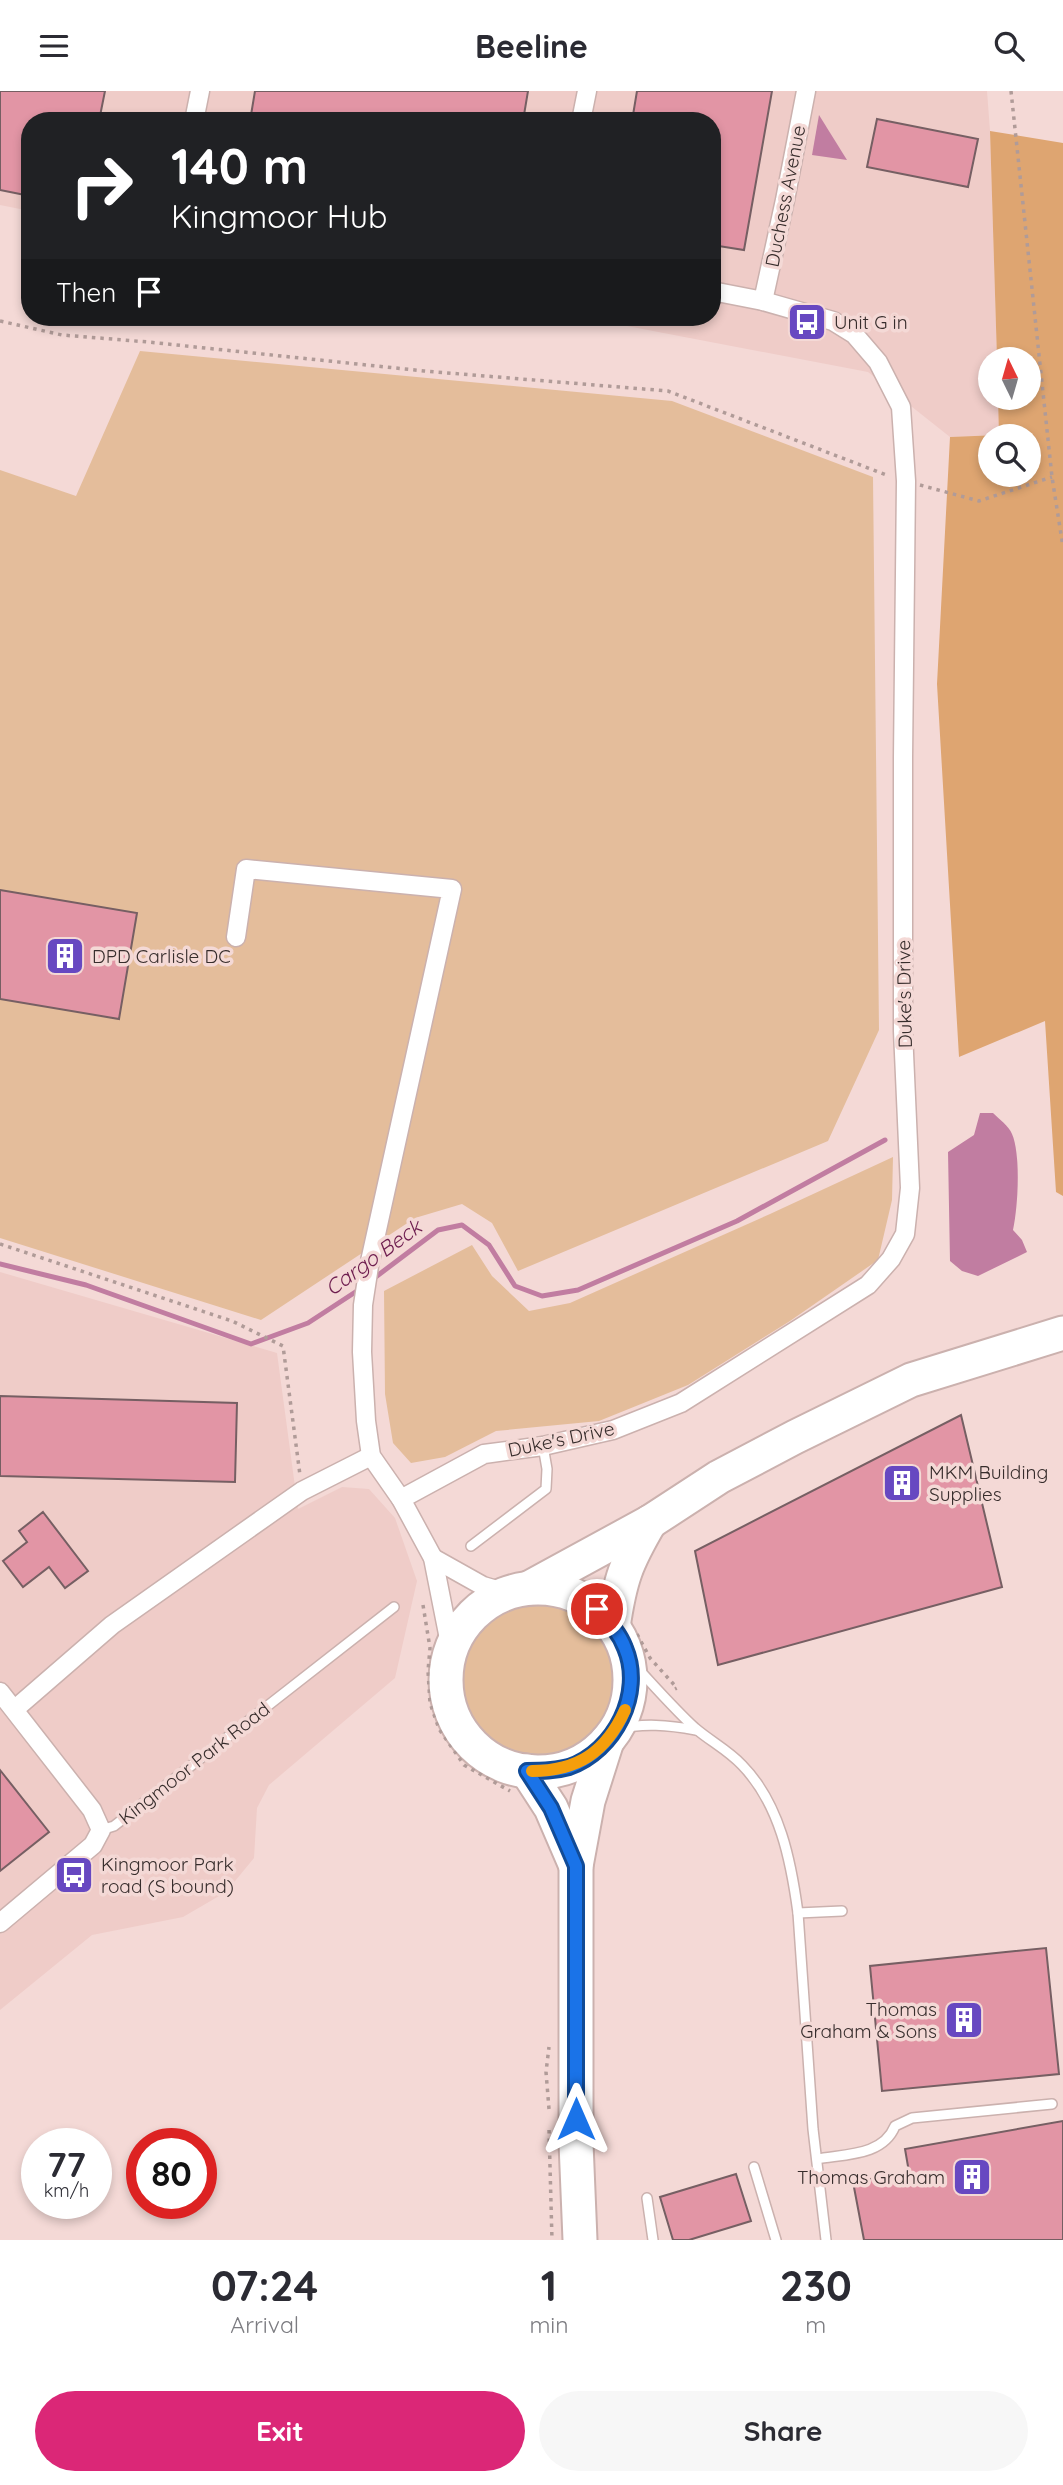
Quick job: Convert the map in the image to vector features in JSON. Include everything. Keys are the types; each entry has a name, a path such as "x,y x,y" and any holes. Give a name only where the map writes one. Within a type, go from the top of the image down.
{"highway":[{"path":"576,1866 551,1808 500,1764 477,1749 460,1728 449,1703 446,1676 451,1649 464,1625 483,1606 518,1591 650,1522 719,1477 911,1380 1058,1334"},
{"path":"613,1627 624,1571 650,1522"},
{"path":"518,1591 553,1589 576,1596 597,1609 613,1627 628,1658 630,1687 626,1709 612,1735 588,1801 576,1866 576,2143 580,2240"},
{"path":"524,1785 549,1771 570,1766 590,1756 612,1735"}],"street":[{"path":"196,112 200,91"},
{"path":"583,112 587,91"},
{"name":"Duchess Avenue","path":"763,301 786,201 806,91"},
{"name":"Duke's Drive","path":"401,1499 484,1454 543,1446 613,1430 681,1403 868,1286 891,1259 905,1234 909,1188 904,1031 906,481 901,407 878,362 854,334 832,321 763,301 721,293"},
{"path":"236,937 246,869 452,889 369,1266 363,1305 363,1380 371,1456 401,1499 433,1558 451,1649"},
{"path":"15,1709 112,1625 302,1491 371,1456"},
{"path":"433,1558 483,1586 518,1591"},
{"path":"0,1692 92,1810 101,1830"},
{"name":"Kingmoor Park Road","path":"0,1923 93,1845 101,1830"}],"lane":[{"path":"471,1546 546,1489 547,1469 543,1446"},
{"name":"Kingmoor Park Road","path":"101,1830 114,1826 394,1607"},
{"path":"628,1658 696,1730 742,1765 761,1792 783,1835 794,1883 826,2240"},
{"path":"612,1735 637,1725 658,1724 696,1730"},
{"path":"797,1913 842,1911"},
{"path":"817,2159 870,2150 890,2138 895,2126 912,2118 1052,2104"},
{"path":"754,2167 776,2240"},
{"path":"648,2198 653,2240"}],"path":[{"path":"1010,91 1052,477 1063,547"},
{"path":"0,321 21,326"},
{"path":"22,326 62,335 424,371 668,391 906,481"},
{"path":"942,492 979,502 1052,477"},
{"path":"0,1244 232,1321 283,1346 302,1491"},
{"path":"441,1595 422,1598 430,1648 430,1703 439,1729 464,1765 524,1785"},
{"path":"550,2045 546,2072 550,2116"},
{"path":"549,2128 552,2240"}],"shaded area":[{"path":"0,91 987,91 997,347 978,347 978,410 999,410 999,424 978,424 978,436 950,437 868,372 627,326 721,326 721,112 21,112 21,209 0,205"},
{"path":"819,115 847,160 812,155"},
{"path":"990,131 1063,143 1063,1196 1056,1192 1045,1021 959,1057 937,684 950,437 978,436 978,487 1041,487 1041,424 999,424 998,410 1041,410 1041,347 997,347"},
{"path":"140,351 672,401 873,477 879,1030 828,1141 518,1271 492,1223 462,1204 415,1218 261,1320 0,1238 0,470 76,496"},
{"path":"980,1113 993,1113 1012,1134 1017,1154 1018,1181 1013,1230 1022,1240 1027,1252 978,1276 962,1271 950,1261 948,1152 974,1135"},
{"path":"893,1157 892,1200 878,1260 790,1321 688,1385 599,1421 496,1431 445,1457 411,1463 393,1443 385,1394 384,1291 472,1245 492,1276 529,1311 570,1303"},
{"path":"0,1272 277,1353 298,1509 342,1487 369,1489 395,1518 417,1581 395,1678 269,1785 257,1808 254,1858 226,1892 183,1917 92,1935 0,2010"},
{"path":"539,1602 569,1608 594,1625 611,1650 617,1680 611,1710 594,1735 569,1752 539,1758 509,1752 484,1735 467,1710 461,1680 467,1650 484,1625 509,1608"}],"building":[{"path":"0,91 105,91 101,112 21,112 21,194 0,190"},
{"path":"255,91 528,91 524,112 252,112"},
{"path":"637,91 772,91 744,250 721,246 721,112 634,112"},
{"path":"877,119 978,139 968,187 867,167"},
{"name":"DPD Carlisle DC","path":"0,890 137,913 119,1019 0,999"},
{"path":"0,1396 237,1403 235,1482 0,1476"},
{"name":"MKM Building Supplies","path":"961,1415 1002,1587 718,1665 695,1551"},
{"path":"43,1512 88,1571 65,1588 49,1567 23,1587 3,1561 27,1542 19,1531"},
{"path":"0,1770 49,1832 0,1871"},
{"name":"Thomas Graham & Sons","path":"1046,1948 1059,2074 882,2091 870,1966"},
{"name":"Thomas Graham","path":"1063,2121 1063,2240 864,2240 853,2182 909,2172 905,2149"},
{"path":"736,2174 751,2221 689,2240 673,2240 660,2197"}],"waterway":[{"name":"Cargo Beck","path":"373,1279 438,1230 462,1225 489,1245 515,1286 542,1296 578,1290 737,1221 885,1140"},
{"name":"Cargo Beck","path":"0,1264 86,1285 251,1344 308,1323 360,1289"}],"slow traffic":[{"path":"532,1771 549,1771 570,1766 590,1756 607,1741 625,1710"}],"place":[{"name":"Unit G in","path":"807,322"},
{"name":"DPD Carlisle DC","path":"65,956"},
{"name":"MKM Building Supplies","path":"902,1483"},
{"name":"Kingmoor Park road (S bound)","path":"74,1875"},
{"name":"Thomas Graham & Sons","path":"964,2020"},
{"name":"Thomas Graham","path":"972,2177"}],"route":[{"path":"576,2119 576,1866 559,1823 527,1771 549,1771 570,1766 590,1756 607,1741 626,1709 630,1687 626,1649 621,1638 597,1609"}]}
